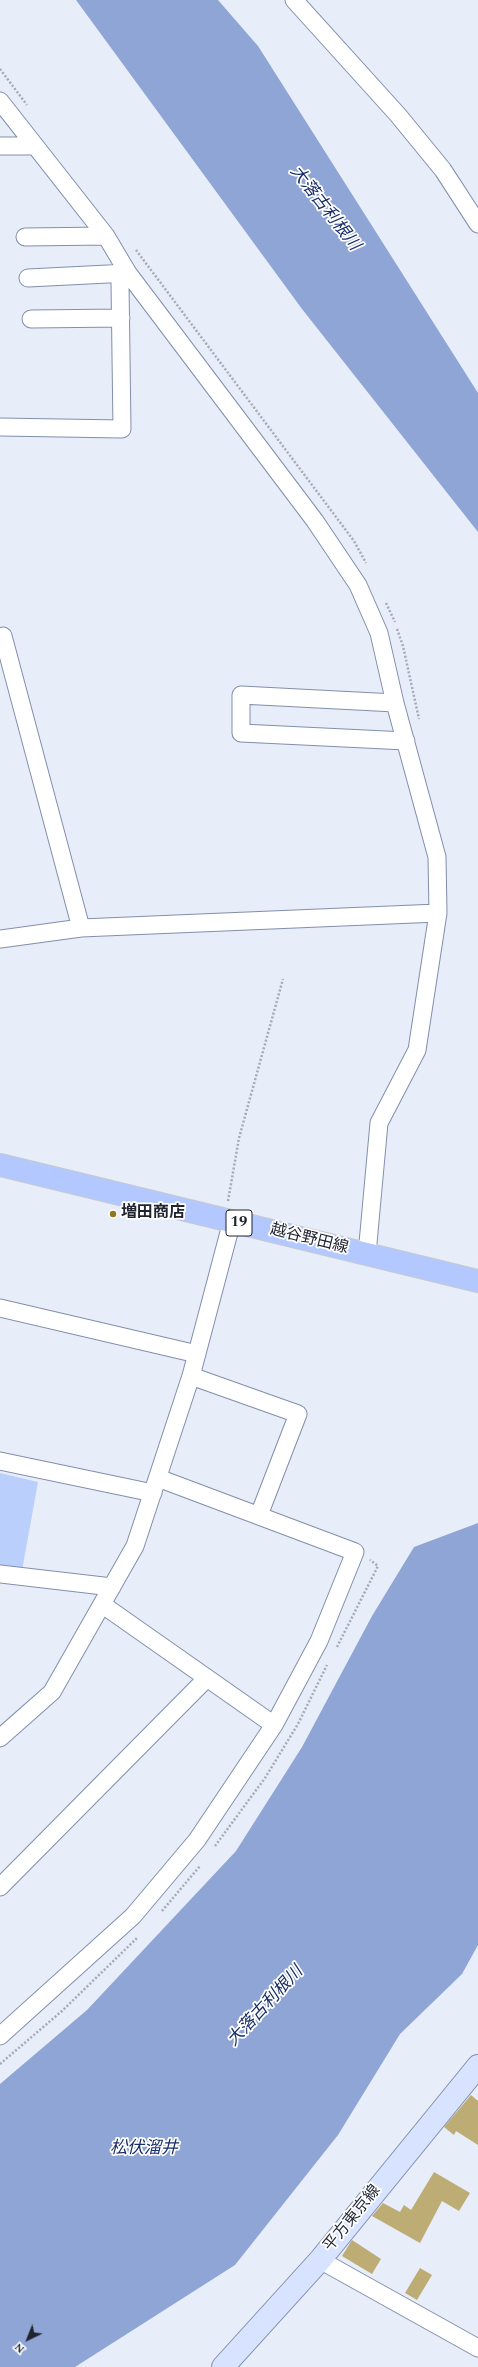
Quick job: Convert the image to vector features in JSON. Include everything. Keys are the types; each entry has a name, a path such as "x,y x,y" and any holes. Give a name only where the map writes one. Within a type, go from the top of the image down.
{"main road":[{"name":"越谷野田線","path":"0,1165 478,1281"},
{"name":"平方東京線","path":"224,2367 320,2260 478,2066"}],"street":[{"path":"294,0 398,115 443,170 478,224"},
{"path":"0,101 106,236 128,273 314,521 358,585 379,633 437,857 438,913 417,1050 378,1123 367,1254"},
{"path":"0,146 34,146"},
{"path":"25,236 106,236"},
{"path":"28,278 128,273"},
{"path":"0,427 122,429 120,282 128,273"},
{"path":"31,319 121,318"},
{"path":"0,637 3,636 81,928"},
{"path":"396,703 240,695 241,733 406,741"},
{"path":"0,938 81,928 438,913"},
{"path":"0,1738 52,1692 103,1605 135,1546 191,1376 228,1220"},
{"path":"0,1308 197,1354"},
{"path":"191,1376 298,1414 259,1515"},
{"path":"0,1461 156,1486 259,1515 355,1552 319,1641 274,1724 197,1840 134,1916 0,2036"},
{"path":"0,1574 112,1587"},
{"path":"103,1605 274,1724"},
{"path":"0,1887 206,1678"},
{"path":"320,2260 478,2348"}],"path":[{"path":"228,1220 239,1138 283,979"}],"shaded area":[{"path":"0,1473 38,1482 21,1576 0,1574"}],"water":[{"name":"大落古利根川","path":"76,0 218,0 258,46 478,393 478,532 302,309"},
{"name":"松伏溜井","path":"478,1523 478,1945 462,1974 400,2034 338,2135 235,2265 75,2367 0,2367 0,2084 87,2010 236,1851 302,1747 372,1616 414,1547"}],"building":[{"path":"471,2095 478,2101 478,2145 456,2131 454,2135 444,2127"},
{"path":"434,2172 470,2193 459,2211 442,2201 420,2243 372,2216 383,2203 400,2212 404,2205 411,2210"},
{"path":"352,2240 381,2259 372,2274 342,2256"},
{"path":"420,2268 432,2275 417,2300 405,2293"}],"place":[{"name":"増田商店","path":"113,1214"}]}
